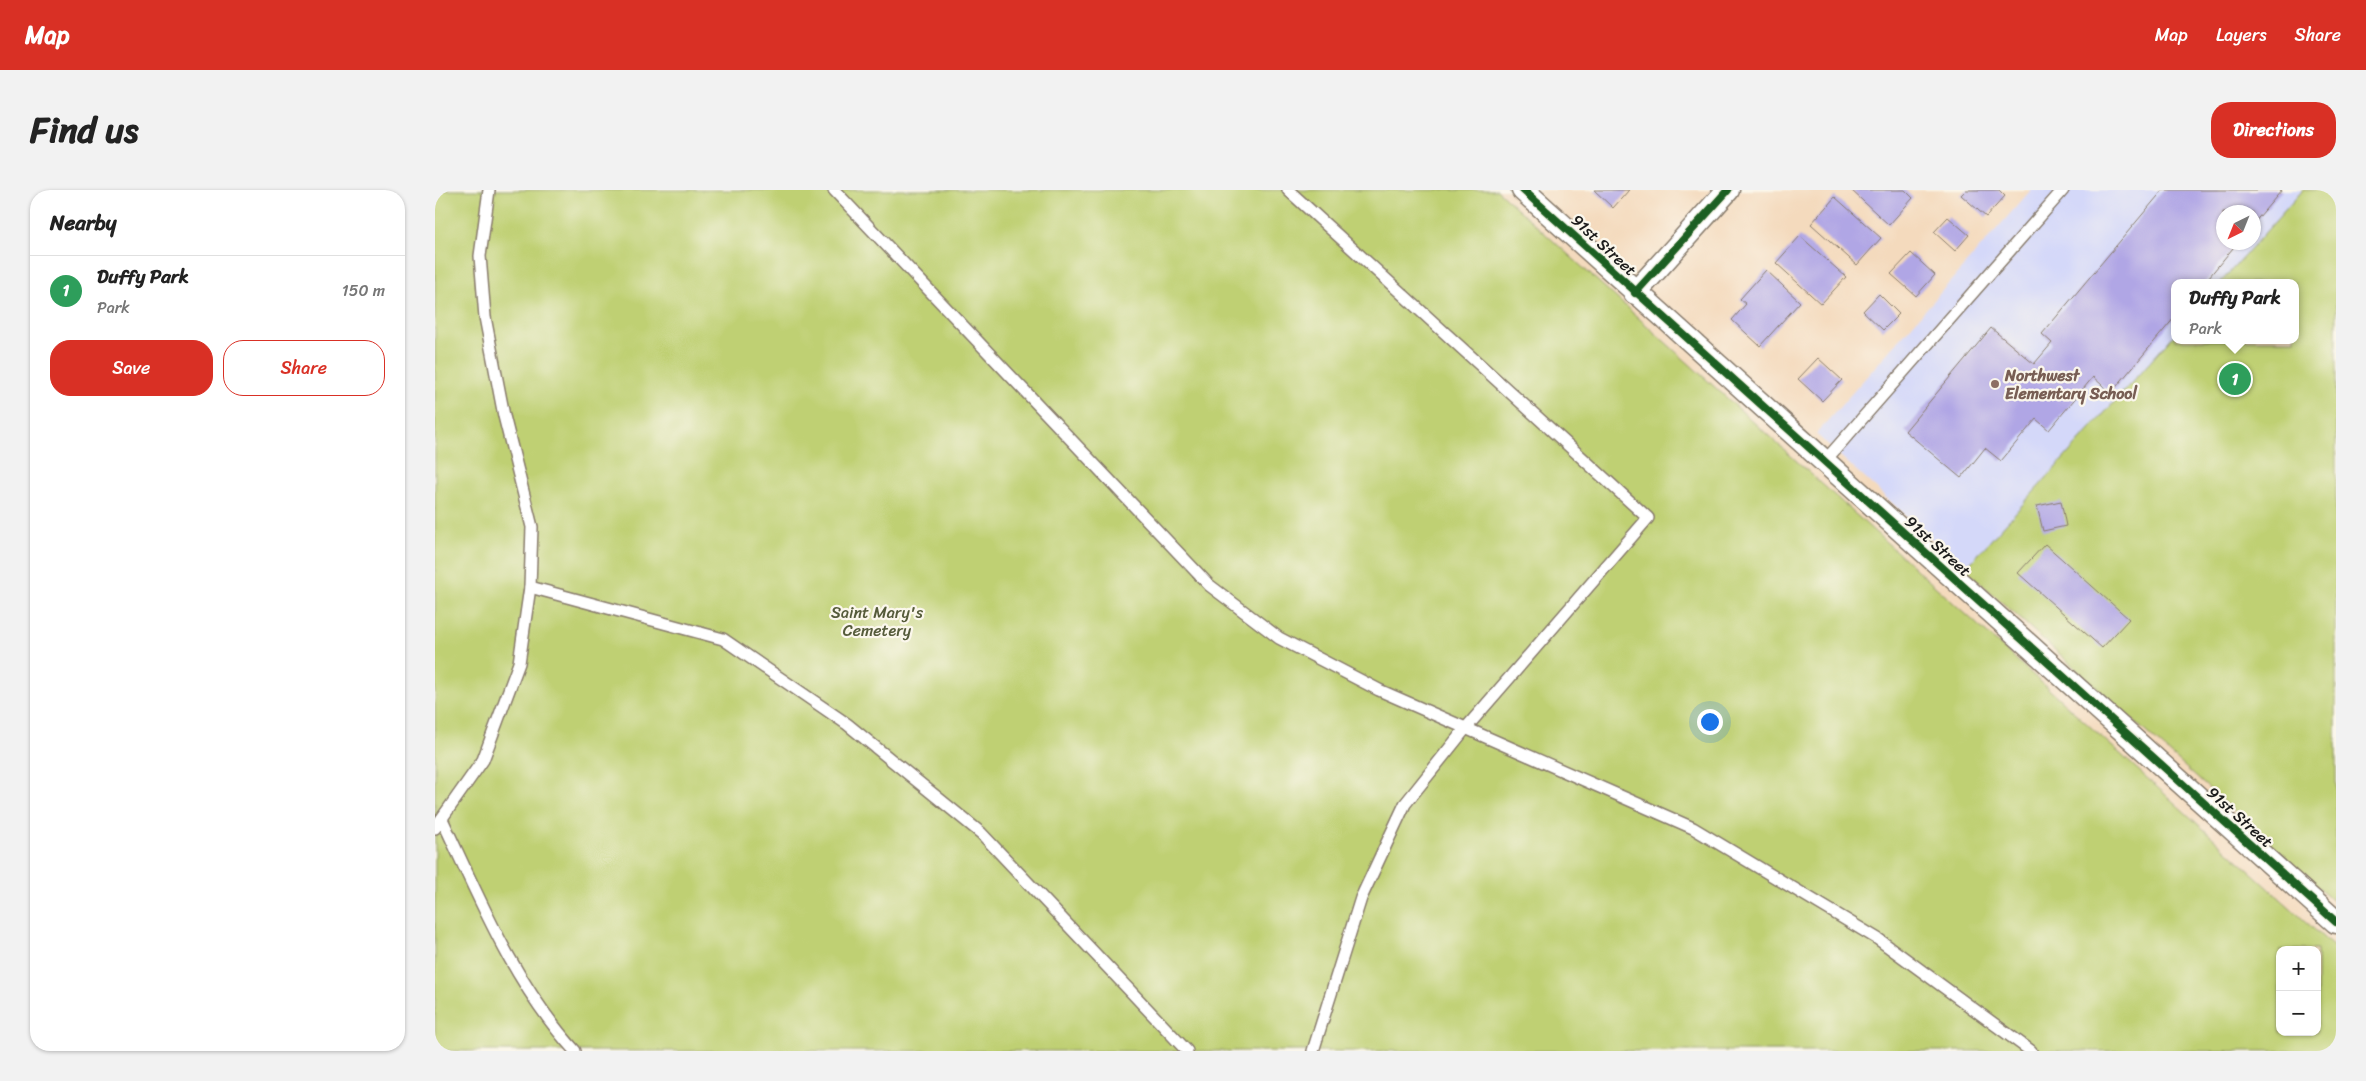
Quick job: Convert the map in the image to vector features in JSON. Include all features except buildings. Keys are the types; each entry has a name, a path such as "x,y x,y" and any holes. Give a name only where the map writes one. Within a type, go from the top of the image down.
{"street":[{"name":"91st Street","path":"1523,190 1635,293 2336,922"},
{"path":"1635,293 1728,190"}],"lane":[{"path":"489,190 480,256 485,318 504,416 532,527 530,586 519,663 483,760 438,824 500,944 555,1029 575,1051"},
{"path":"834,190 1209,585 1279,638 1379,690 1693,828 1878,939 2031,1051"},
{"path":"1287,190 1648,518 1465,729 1405,804 1361,898 1313,1051"},
{"path":"1825,462 2063,190"},
{"path":"530,586 723,639 847,724 981,833 1187,1051"}],"shaded area":[{"name":"Northwest Elementary School","path":"2031,190 2303,190 2261,237 2261,205 2216,205 2216,250 2249,250 2224,279 2171,279 2171,338 1965,569 1816,434"}],"green space":[{"name":"Saint Mary's Cemetery","path":"435,190 1497,190 2336,949 2336,1051 435,1051"},
{"path":"2303,190 2336,190 2336,903 1965,569 2171,338 2171,344 2299,344 2299,279 2224,279 2249,250 2261,250 2261,237"}],"cycle path":[{"path":"1523,190 2336,922"},
{"path":"1635,293 1728,190"}],"place":[{"name":"Duffy Park","path":"2235,379"},
{"name":"Northwest Elementary School","path":"1995,384"}]}
